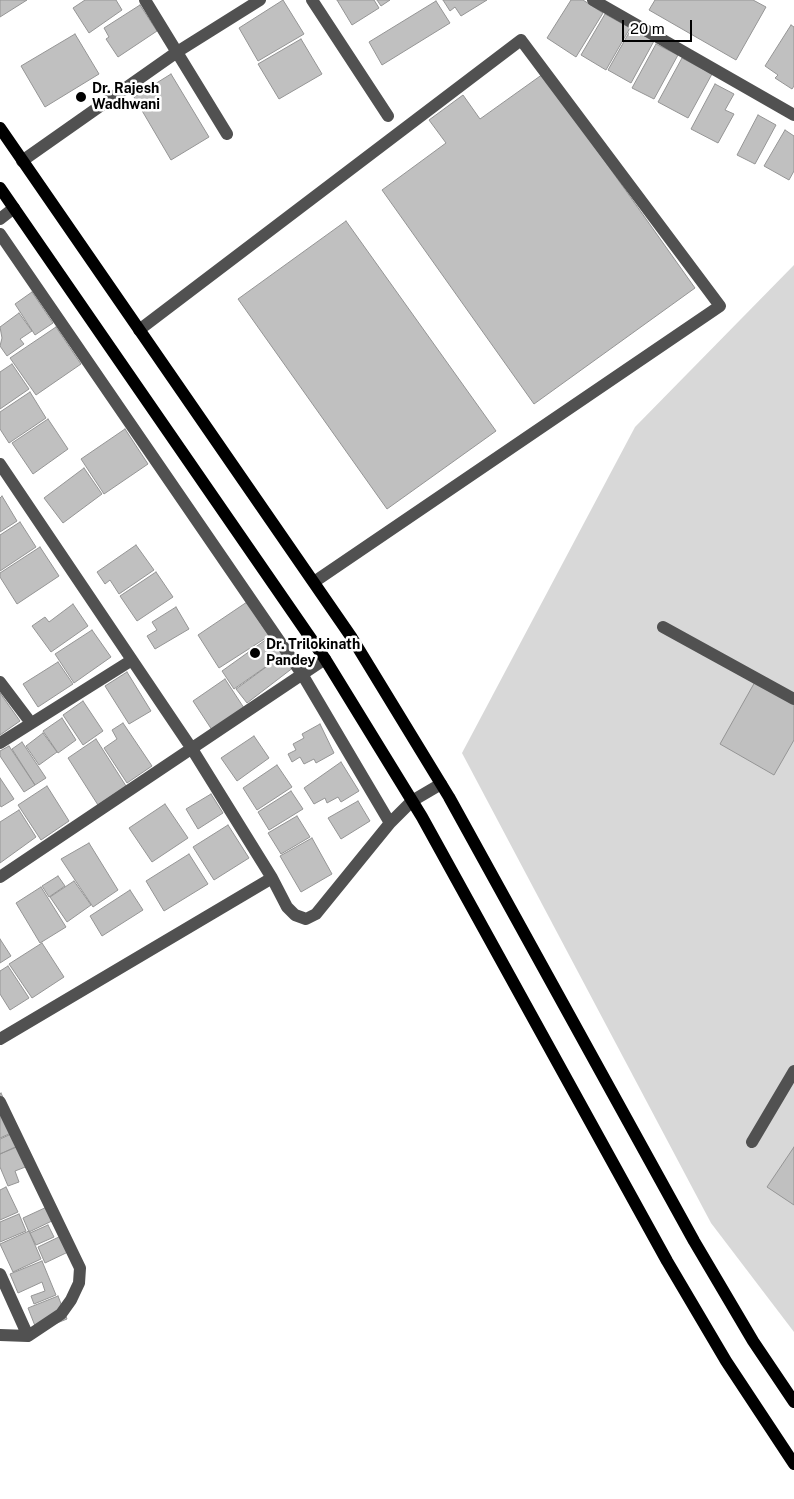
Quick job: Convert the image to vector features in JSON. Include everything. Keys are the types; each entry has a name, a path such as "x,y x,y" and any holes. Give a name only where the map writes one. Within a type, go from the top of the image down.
{"main road":[{"path":"0,128 352,638 441,784 694,1241 753,1341 794,1402"},
{"path":"0,188 325,658 412,801 667,1261 726,1361 794,1464"}],"street":[{"path":"145,0 227,134"},
{"path":"22,161 177,52 260,0"},
{"path":"312,0 388,116"},
{"path":"593,0 794,115"},
{"path":"139,330 521,40 720,306 314,582"},
{"path":"0,219 14,208"},
{"path":"0,234 302,674 390,824"},
{"path":"0,464 192,749 272,878 287,907 295,916 306,919 316,914 390,824 412,801 441,784"},
{"path":"663,627 794,699"},
{"path":"0,877 325,658"},
{"path":"0,743 132,660"},
{"path":"0,682 31,723"},
{"path":"0,1039 272,878"},
{"path":"752,1142 794,1071"},
{"path":"0,1102 80,1268 79,1283 72,1300 61,1314 28,1336 0,1335"},
{"path":"0,1274 28,1336"}],"shaded area":[{"path":"794,265 794,1332 711,1223 462,753 635,427"}],"building":[{"path":"0,0 27,0 0,17"},
{"path":"85,0 116,0 122,10 89,33 73,8"},
{"path":"283,0 304,34 258,61 239,28"},
{"path":"337,0 374,0 379,8 352,25"},
{"path":"377,0 390,0 381,6"},
{"path":"443,0 487,0 461,16 455,7 450,11"},
{"path":"571,0 583,0 603,13 576,57 547,38"},
{"path":"655,0 753,0 766,7 736,60 649,10"},
{"path":"436,1 450,23 382,65 369,42"},
{"path":"140,5 157,31 118,57 106,39 109,37 104,28"},
{"path":"605,14 630,28 606,70 581,55"},
{"path":"791,25 794,27 794,86 792,89 775,78 778,75 765,66"},
{"path":"631,29 654,41 631,83 608,70"},
{"path":"75,34 99,74 45,107 21,66"},
{"path":"301,39 322,74 279,99 258,64"},
{"path":"656,44 678,55 654,99 632,88"},
{"path":"682,58 712,74 688,118 658,102"},
{"path":"171,74 209,137 171,160 134,97"},
{"path":"543,74 695,288 534,404 382,190 446,143 429,120 463,95 480,119"},
{"path":"715,84 734,94 725,110 734,114 718,143 691,129"},
{"path":"758,115 776,125 755,164 737,155"},
{"path":"785,130 794,136 794,171 789,180 764,166"},
{"path":"346,221 496,431 387,509 238,299"},
{"path":"32,292 53,323 35,335 15,304"},
{"path":"19,313 32,331 20,339 24,344 7,356 0,346 2,338 0,327"},
{"path":"56,327 81,364 36,395 10,358"},
{"path":"12,364 29,389 0,409 0,372"},
{"path":"30,392 46,418 9,443 0,429 0,412"},
{"path":"48,419 68,449 33,474 12,443"},
{"path":"125,429 148,464 104,494 81,459"},
{"path":"84,468 102,494 63,523 44,498"},
{"path":"2,496 17,521 0,532 0,498"},
{"path":"20,522 36,547 0,571 0,535"},
{"path":"136,545 154,570 119,594 110,580 105,584 97,572"},
{"path":"40,547 59,576 17,604 0,577 0,573"},
{"path":"156,572 173,597 137,621 120,596"},
{"path":"247,602 269,636 219,668 198,635"},
{"path":"73,604 88,626 51,652 32,626 45,617 49,622"},
{"path":"176,607 189,629 155,649 147,636 157,630 152,622"},
{"path":"92,630 111,657 74,683 55,654"},
{"path":"271,636 284,654 234,689 222,671"},
{"path":"284,654 294,667 247,703 236,689"},
{"path":"58,662 73,684 38,707 23,684"},
{"path":"127,672 151,711 129,724 105,686"},
{"path":"225,679 246,711 214,733 193,701"},
{"path":"756,680 794,702 794,740 774,775 720,744"},
{"path":"0,693 20,721 0,735"},
{"path":"83,701 103,731 83,745 63,715"},
{"path":"62,718 76,740 58,753 43,731"},
{"path":"123,723 152,766 127,783 104,748 117,739 112,730"},
{"path":"320,724 334,753 316,763 314,759 304,764 300,757 292,762 288,754 296,750 293,744 304,738 302,734"},
{"path":"43,733 57,752 39,765 26,746"},
{"path":"254,736 269,758 237,781 221,758"},
{"path":"96,739 126,786 98,805 68,758"},
{"path":"22,742 46,778 35,785 12,749"},
{"path":"9,746 35,785 24,792 0,756 0,751"},
{"path":"341,762 359,791 341,802 338,797 327,803 325,798 314,804 304,788"},
{"path":"277,765 292,787 257,810 243,788"},
{"path":"0,778 14,799 1,807 0,805"},
{"path":"47,786 69,821 41,840 18,805"},
{"path":"291,791 303,809 269,830 258,812"},
{"path":"211,794 223,813 198,829 186,809"},
{"path":"358,801 370,821 341,839 328,818"},
{"path":"165,804 188,838 152,862 129,828"},
{"path":"19,810 36,837 0,863 0,822"},
{"path":"297,816 310,837 281,854 268,833"},
{"path":"228,825 249,858 214,880 193,847"},
{"path":"312,838 332,874 301,892 280,856"},
{"path":"89,843 118,890 93,907 61,859"},
{"path":"189,854 208,884 164,911 146,881"},
{"path":"58,876 65,886 49,897 42,886"},
{"path":"74,881 91,905 67,922 50,897"},
{"path":"41,887 66,927 40,943 16,903"},
{"path":"130,890 143,910 102,936 90,916"},
{"path":"0,939 11,956 0,963"},
{"path":"42,943 64,977 32,998 9,964"},
{"path":"8,966 29,998 10,1010 0,994 0,971"},
{"path":"0,1094 18,1130 0,1138"},
{"path":"18,1131 24,1143 0,1154 0,1139"},
{"path":"19,1146 28,1166 15,1171 19,1182 8,1186 0,1167 0,1154"},
{"path":"794,1147 794,1205 767,1187"},
{"path":"6,1187 18,1212 0,1220 0,1190"},
{"path":"49,1206 56,1219 29,1232 23,1218"},
{"path":"19,1214 26,1231 0,1242 0,1222"},
{"path":"48,1225 54,1237 36,1245 30,1233"},
{"path":"29,1231 41,1259 13,1272 0,1244"},
{"path":"61,1236 68,1252 45,1263 38,1247"},
{"path":"42,1261 56,1295 34,1304 31,1296 45,1291 42,1282 18,1293 10,1274"},
{"path":"58,1296 67,1319 37,1331 28,1308"}],"place":[{"name":"Dr. Rajesh Wadhwani","path":"81,97"},
{"name":"Dr. Trilokinath Pandey","path":"255,653"}]}
